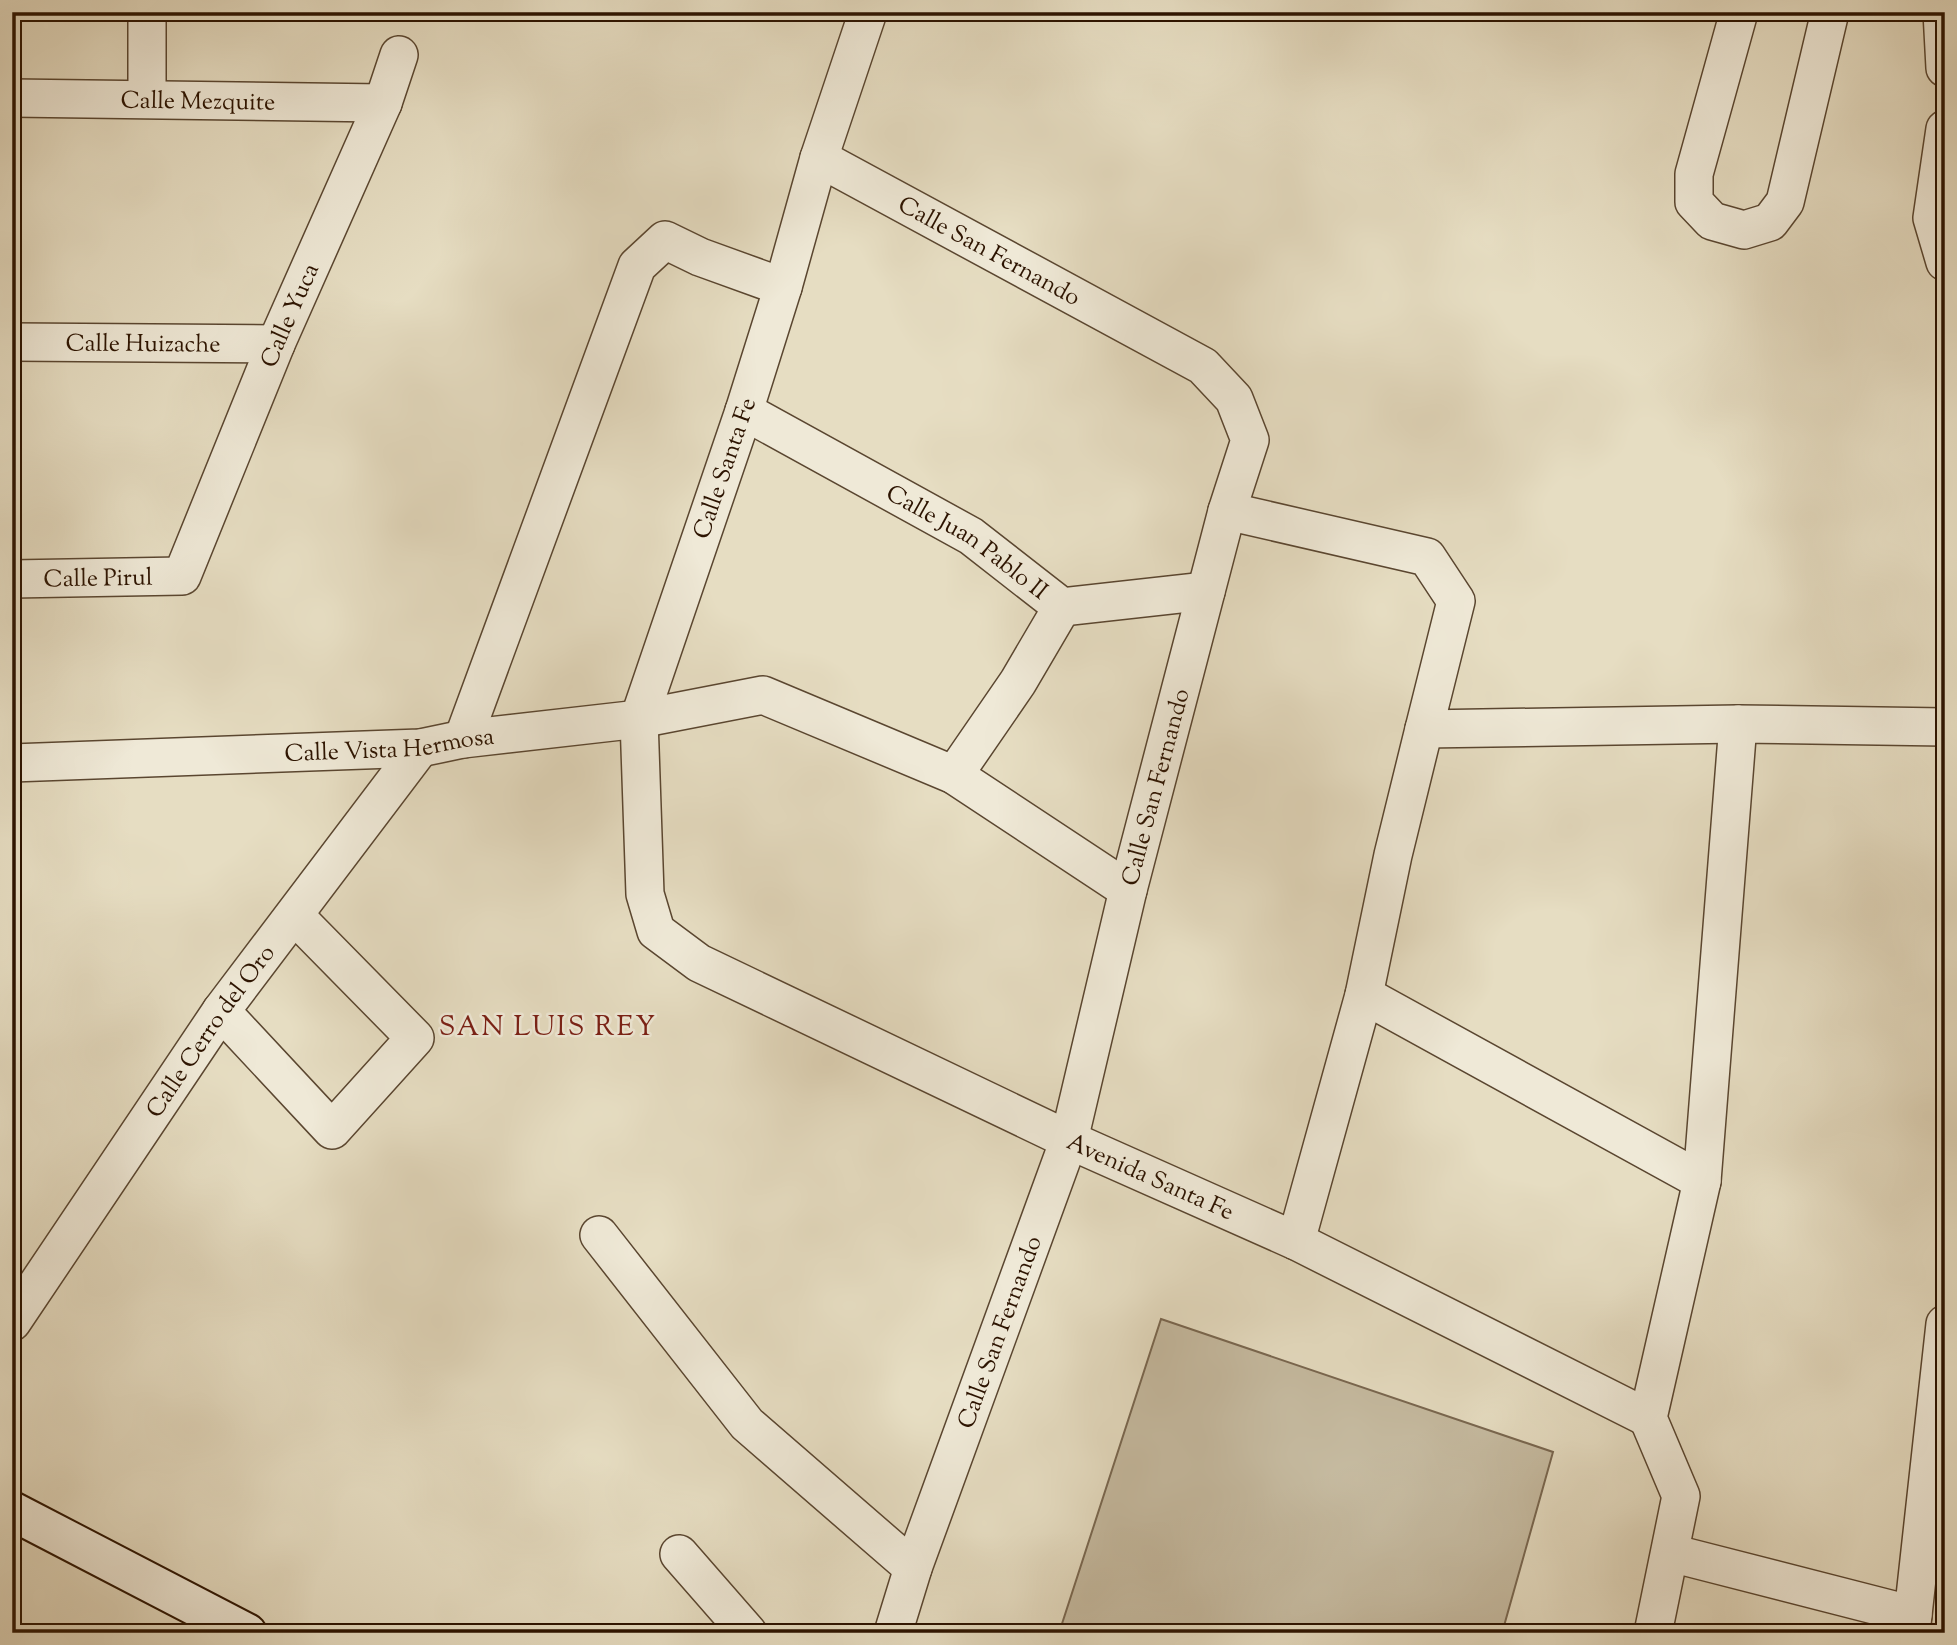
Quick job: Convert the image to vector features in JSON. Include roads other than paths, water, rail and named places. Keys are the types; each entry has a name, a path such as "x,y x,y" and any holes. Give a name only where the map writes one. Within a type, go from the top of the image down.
{"street":[{"path":"147,12 147,99"},
{"name":"Calle Santa Fe","path":"656,931 645,894 639,719 744,411 783,287 819,158 868,12"},
{"path":"1739,12 1694,174 1694,202 1713,221 1744,230 1770,222 1785,202 1830,12"},
{"path":"1942,12 1945,68"},
{"name":"Calle Yuca","path":"183,576 276,344 383,103 399,55"},
{"name":"Calle Mezquite","path":"12,98 383,103"},
{"path":"1945,129 1932,218 1945,262"},
{"name":"Calle San Fernando","path":"819,158 1203,366 1234,398 1250,440 1227,511 1128,890 1069,1140 913,1568 893,1633"},
{"path":"463,739 637,266 665,240 700,257 783,287"},
{"name":"Calle Huizache","path":"12,342 276,344"},
{"name":"Calle Juan Pablo II","path":"744,411 971,536 1062,607 1206,592"},
{"path":"1227,511 1427,557 1456,601 1392,855 1364,995 1296,1241"},
{"name":"Calle Pirul","path":"12,579 183,576"},
{"path":"1062,607 1018,682 954,775 1128,890"},
{"name":"Calle Vista Hermosa","path":"12,763 420,748 463,739 639,719 763,695 954,775"},
{"path":"1424,729 1738,724 1945,727"},
{"path":"1653,1633 1681,1496 1648,1418 1702,1181 1738,724"},
{"name":"Calle Cerro del Oro","path":"12,1322 221,1012 420,748"},
{"path":"221,1012 332,1130 415,1038 295,916"},
{"name":"Avenida Santa Fe","path":"656,931 699,963 1069,1140 1296,1241 1648,1418"},
{"path":"1364,995 1702,1181"},
{"path":"599,1235 747,1424 913,1568"},
{"path":"1671,1553 1912,1624 1945,1324"},
{"path":"12,1511 247,1633"},
{"path":"679,1554 748,1633"}],"district":[{"name":"SAN LUIS REY","path":"548,1025"}]}
